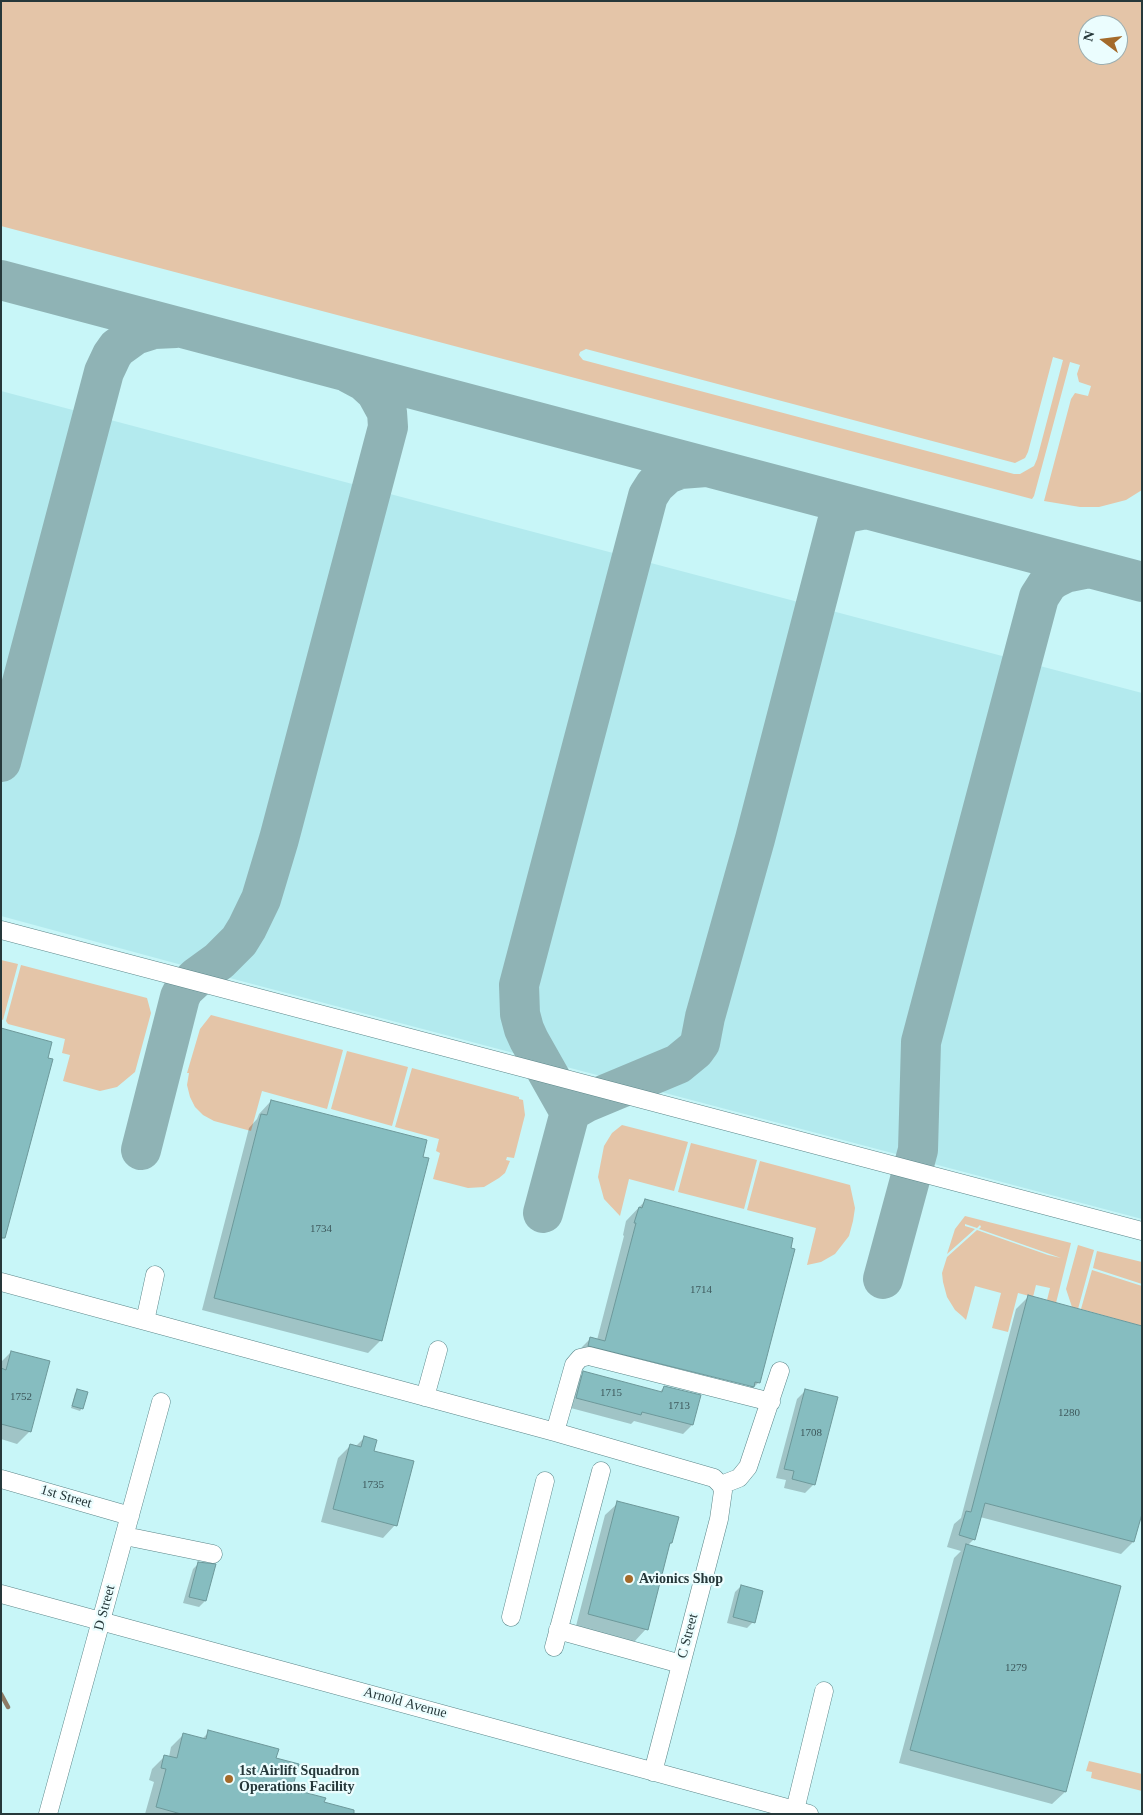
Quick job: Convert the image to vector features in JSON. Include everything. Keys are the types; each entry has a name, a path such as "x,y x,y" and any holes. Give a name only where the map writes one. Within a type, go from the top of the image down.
{"street":[{"path":"1,930 1142,1231"},
{"path":"145,1321 156,1275"},
{"path":"1,1282 703,1474 714,1478 721,1492 739,1478 748,1467 780,1372"},
{"path":"425,1397 438,1350"},
{"path":"555,1432 574,1365 580,1358 589,1356 771,1402"},
{"name":"D Street","path":"48,1814 160,1402"},
{"path":"601,1471 556,1638 681,1664"},
{"name":"1st Street","path":"1,1479 130,1516"},
{"path":"511,1617 545,1481"},
{"name":"C Street","path":"653,1772 719,1519 721,1492"},
{"path":"125,1536 213,1554"},
{"name":"Arnold Avenue","path":"1,1594 802,1812"},
{"path":"802,1812 824,1691"}],"shaded area":[{"path":"1,1 1142,1 1142,490 1126,500 1099,507 1080,507 1044,501 1071,399 1075,393 1088,396 1091,386 1079,382 1077,374 1080,365 1070,362 1032,499 1,226","holes":["586,349 1015,463 1025,458 1028,452 1053,357 1063,360 1034,466 1020,474 1014,474 583,360 579,355 580,352"]},
{"path":"1,391 1142,693 1142,1219 241,981 1,916","holes":["759,821 694,1068 705,1017"]},
{"path":"1,960 18,964 3,1020 1,1019"},
{"path":"21,965 147,998 151,1013 135,1072 117,1087 100,1091 63,1081 70,1055 62,1053 65,1039 8,1024 6,1021"},
{"path":"211,1015 343,1050 327,1109 262,1091 251,1131 214,1121 203,1115 195,1107 190,1097 187,1085 189,1073 187,1073 200,1029"},
{"path":"347,1051 408,1067 392,1126 331,1109"},
{"path":"412,1068 519,1097 519,1099 523,1100 525,1115 514,1158 507,1157 506,1160 510,1161 505,1173 484,1187 468,1188 433,1179 440,1153 436,1151 439,1139 395,1127"},
{"path":"622,1125 688,1142 674,1191 629,1179 620,1216 604,1199 598,1177 604,1146 612,1133"},
{"path":"691,1143 757,1160 744,1209 678,1192"},
{"path":"760,1161 850,1185 855,1208 853,1221 849,1236 835,1254 821,1262 807,1265 816,1228 747,1210"},
{"path":"965,1216 1071,1243 1056,1303 1047,1300 1050,1288 1036,1285 1033,1297 1018,1293 1008,1332 992,1328 1001,1293 975,1286 966,1320 955,1310 947,1297 942,1273 947,1257 977,1230 1061,1258 979,1229 980,1225 977,1228 965,1224 965,1226 975,1229 947,1254 955,1229"},
{"path":"1078,1245 1094,1250 1078,1309 1072,1307 1066,1289"},
{"path":"1097,1251 1142,1262 1142,1284 1093,1268"},
{"path":"1092,1270 1142,1286 1142,1326 1081,1309"},
{"path":"1089,1761 1142,1774 1142,1791 1091,1778 1092,1772 1086,1771"}],"building":[{"path":"1,1028 52,1042 48,1058 53,1059 5,1238 1,1238"},
{"path":"271,1100 427,1140 423,1157 429,1158 382,1341 214,1298 261,1114 267,1115"},
{"path":"645,1199 793,1238 791,1248 795,1249 760,1383 755,1382 754,1387 588,1346 590,1337 605,1341 636,1223 634,1223 639,1207 642,1208"},
{"path":"1028,1295 1142,1326 1142,1514 1134,1542 985,1503 975,1540 959,1535 966,1511 971,1512"},
{"path":"11,1351 50,1361 31,1432 1,1424 1,1368 6,1370"},
{"path":"583,1371 662,1392 664,1386 701,1395 693,1425 642,1412 641,1415 576,1398"},
{"path":"77,1389 88,1392 83,1409 72,1406"},
{"path":"805,1389 838,1397 815,1485 792,1479 794,1471 784,1469"},
{"path":"364,1436 377,1440 374,1451 414,1461 397,1526 333,1509 350,1444 361,1447"},
{"name":"Avionics Shop","path":"617,1501 679,1517 672,1543 670,1543 648,1630 588,1614"},
{"path":"966,1544 1121,1586 1066,1792 910,1750"},
{"path":"198,1562 216,1564 206,1601 189,1597"},
{"path":"741,1585 763,1591 755,1623 733,1617"},
{"name":"1st Airlift Squadron Operations Facility","path":"208,1730 279,1749 276,1758 299,1764 292,1789 326,1798 324,1802 354,1810 354,1814 181,1814 156,1807 166,1769 161,1768 164,1755 177,1758 183,1733 206,1739"}],"waterway":[{"path":"1,1694 8,1707"}],"taxiway":[{"path":"1,280 1142,582"},
{"path":"1,762 104,372 117,348 135,335 154,329 176,328"},
{"path":"141,1150 180,997 184,989 219,961 239,941 261,899 279,839 388,427 387,412 376,392 364,381 349,373"},
{"path":"569,1116 568,1109 524,1029 520,1014 519,985 648,496 655,485 667,474 680,469 706,467"},
{"path":"543,1213 569,1116 573,1110 587,1102 678,1064 695,1050 700,1043 705,1017 755,839 837,523 845,513 866,509"},
{"path":"883,1279 918,1150 921,1042 1039,597 1048,583 1055,578 1065,573 1090,568"}],"place":[{"name":"Avionics Shop","path":"629,1579"},
{"name":"1st Airlift Squadron Operations Facility","path":"229,1779"}]}
